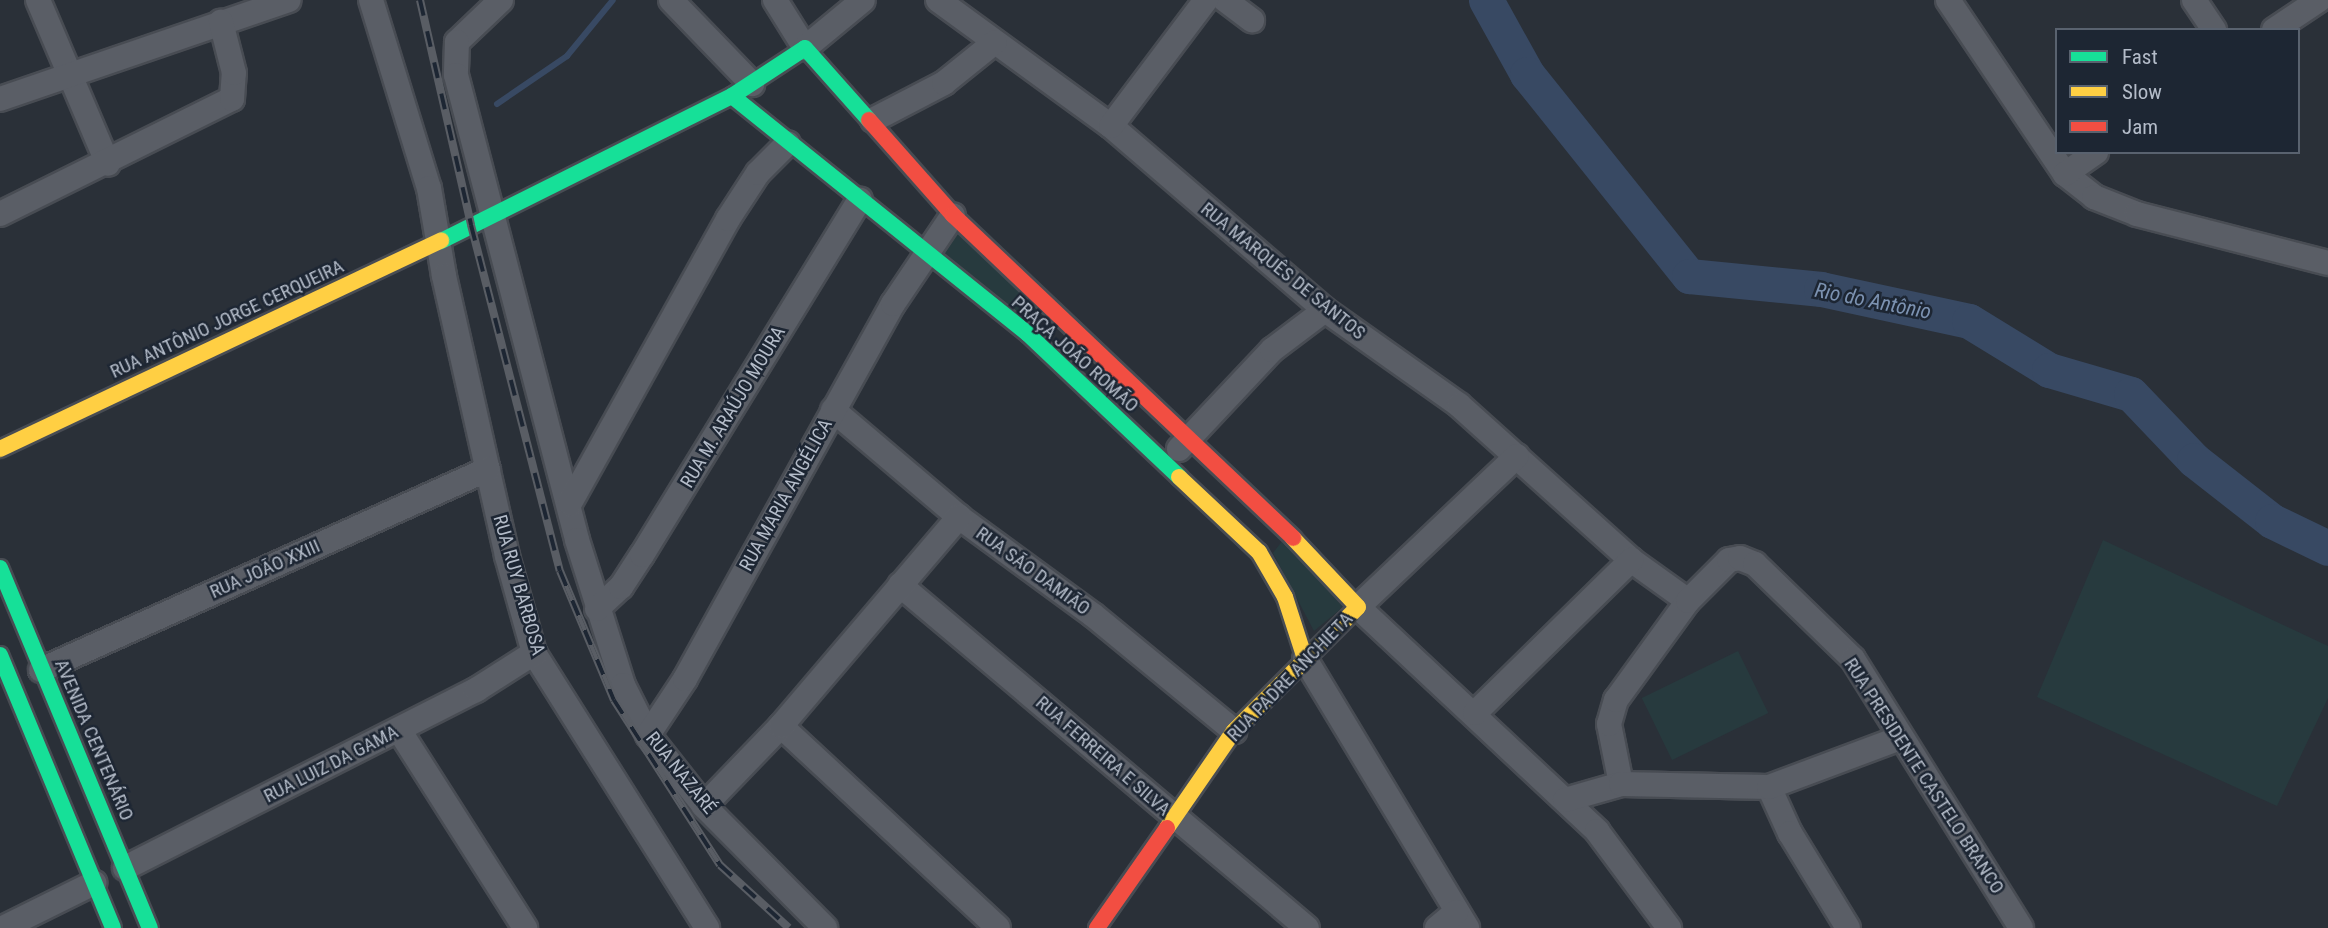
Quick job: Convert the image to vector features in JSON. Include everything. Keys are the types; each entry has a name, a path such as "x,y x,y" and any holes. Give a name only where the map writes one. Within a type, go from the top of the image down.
{"street":[{"path":"38,0 108,164"},
{"path":"0,99 289,0"},
{"name":"RUA RUY BARBOSA","path":"372,0 429,188 438,243 488,469 534,653 707,928"},
{"name":"RUA NAZARÉ","path":"501,0 457,42 456,75 480,219 569,503 597,609 623,685 648,735 704,806 825,928"},
{"path":"671,0 742,90"},
{"path":"775,0 805,48 863,0"},
{"name":"RUA MARQUÊS DE SANTOS","path":"938,0 1111,126 1325,310 1459,405 1632,560 1688,601"},
{"path":"1111,126 1206,0"},
{"path":"1225,0 1252,20"},
{"path":"1948,0 2065,174 2094,197 2137,214 2324,258"},
{"path":"2194,0 2213,28"},
{"path":"2276,28 2319,0"},
{"path":"0,214 108,164 232,99 234,72 221,22"},
{"path":"873,120 944,83 995,42"},
{"name":"RUA ANTÔNIO JORGE CERQUEIRA","path":"0,450 438,243 480,219 742,90 805,48"},
{"name":"PRAÇA JOÃO ROMÃO","path":"805,48 873,120 953,215 1287,531 1358,607"},
{"name":"PRAÇA JOÃO ROMÃO","path":"742,90 788,143 860,199 925,256 1028,334 1259,552 1285,597 1305,659"},
{"path":"569,503 727,219 758,173 788,143"},
{"path":"2065,174 2093,154"},
{"name":"RUA M. ARAÚJO MOURA","path":"597,609 621,587 642,555 860,199"},
{"name":"RUA MARIA ANGÉLICA","path":"648,735 685,679 833,410 925,256 953,215"},
{"path":"1166,466 1188,437 1272,350 1325,310"},
{"path":"1028,334 1054,311"},
{"name":"RUA SÃO DAMIÃO","path":"833,410 959,517 1093,615 1234,731"},
{"name":"RUA PADRE ANCHIETA","path":"1097,928 1175,820 1234,731 1358,607 1517,456"},
{"name":"RUA JOÃO XXIII","path":"41,670 488,469"},
{"path":"704,806 781,726 959,517"},
{"path":"1259,552 1287,531"},
{"name":"RUA PRESIDENTE CASTELO BRANCO","path":"1688,601 1724,565 1740,558 1755,564 1853,659 2021,928"},
{"path":"1475,713 1632,560"},
{"name":"AVENIDA CENTENÁRIO","path":"0,568 5,595 41,670 150,928"},
{"name":"RUA FERREIRA E SILVA","path":"900,585 990,656 1175,820 1307,928"},
{"path":"1621,784 1609,724 1616,700 1688,601"},
{"path":"1358,607 1475,713 1597,831 1669,928"},
{"name":"RUA LUIZ DA GAMA","path":"125,868 476,690 534,653"},
{"path":"0,655 8,693 113,928"},
{"path":"1305,659 1461,920 1437,928"},
{"path":"781,726 998,928"},
{"path":"399,730 525,928"},
{"path":"1565,800 1621,784 1769,787 1900,738"},
{"path":"1769,787 1790,832 1848,928"},
{"path":"3,928 94,883"}],"green space":[{"path":"958,226 1039,309 1023,324 935,250"},
{"path":"1283,540 1343,607 1314,631 1273,553"},
{"path":"2103,540 2328,646 2328,698 2277,806 2037,697"},
{"path":"1738,651 1768,713 1672,760 1642,698"}],"waterway":[{"path":"497,104 567,56 613,0"},
{"name":"Rio do Antônio","path":"1486,0 1527,74 1689,276 1821,289 1969,321 2049,370 2131,394 2194,460 2272,521 2328,548"}],"railway":[{"path":"420,0 471,225 560,571 614,700 720,865 789,928"}],"traffic: fast":[{"path":"441,241 732,96 805,48 869,120"},
{"path":"732,96 1028,334 1179,477"},
{"path":"0,568 150,928"},
{"path":"0,655 113,928"}],"traffic: slow":[{"path":"0,449 441,241"},
{"path":"1179,477 1259,552 1285,597 1305,659"},
{"path":"1167,828 1234,731 1358,607 1293,538"}],"traffic: jam":[{"path":"869,120 953,215 1293,538"},
{"path":"1097,928 1167,828"}]}
